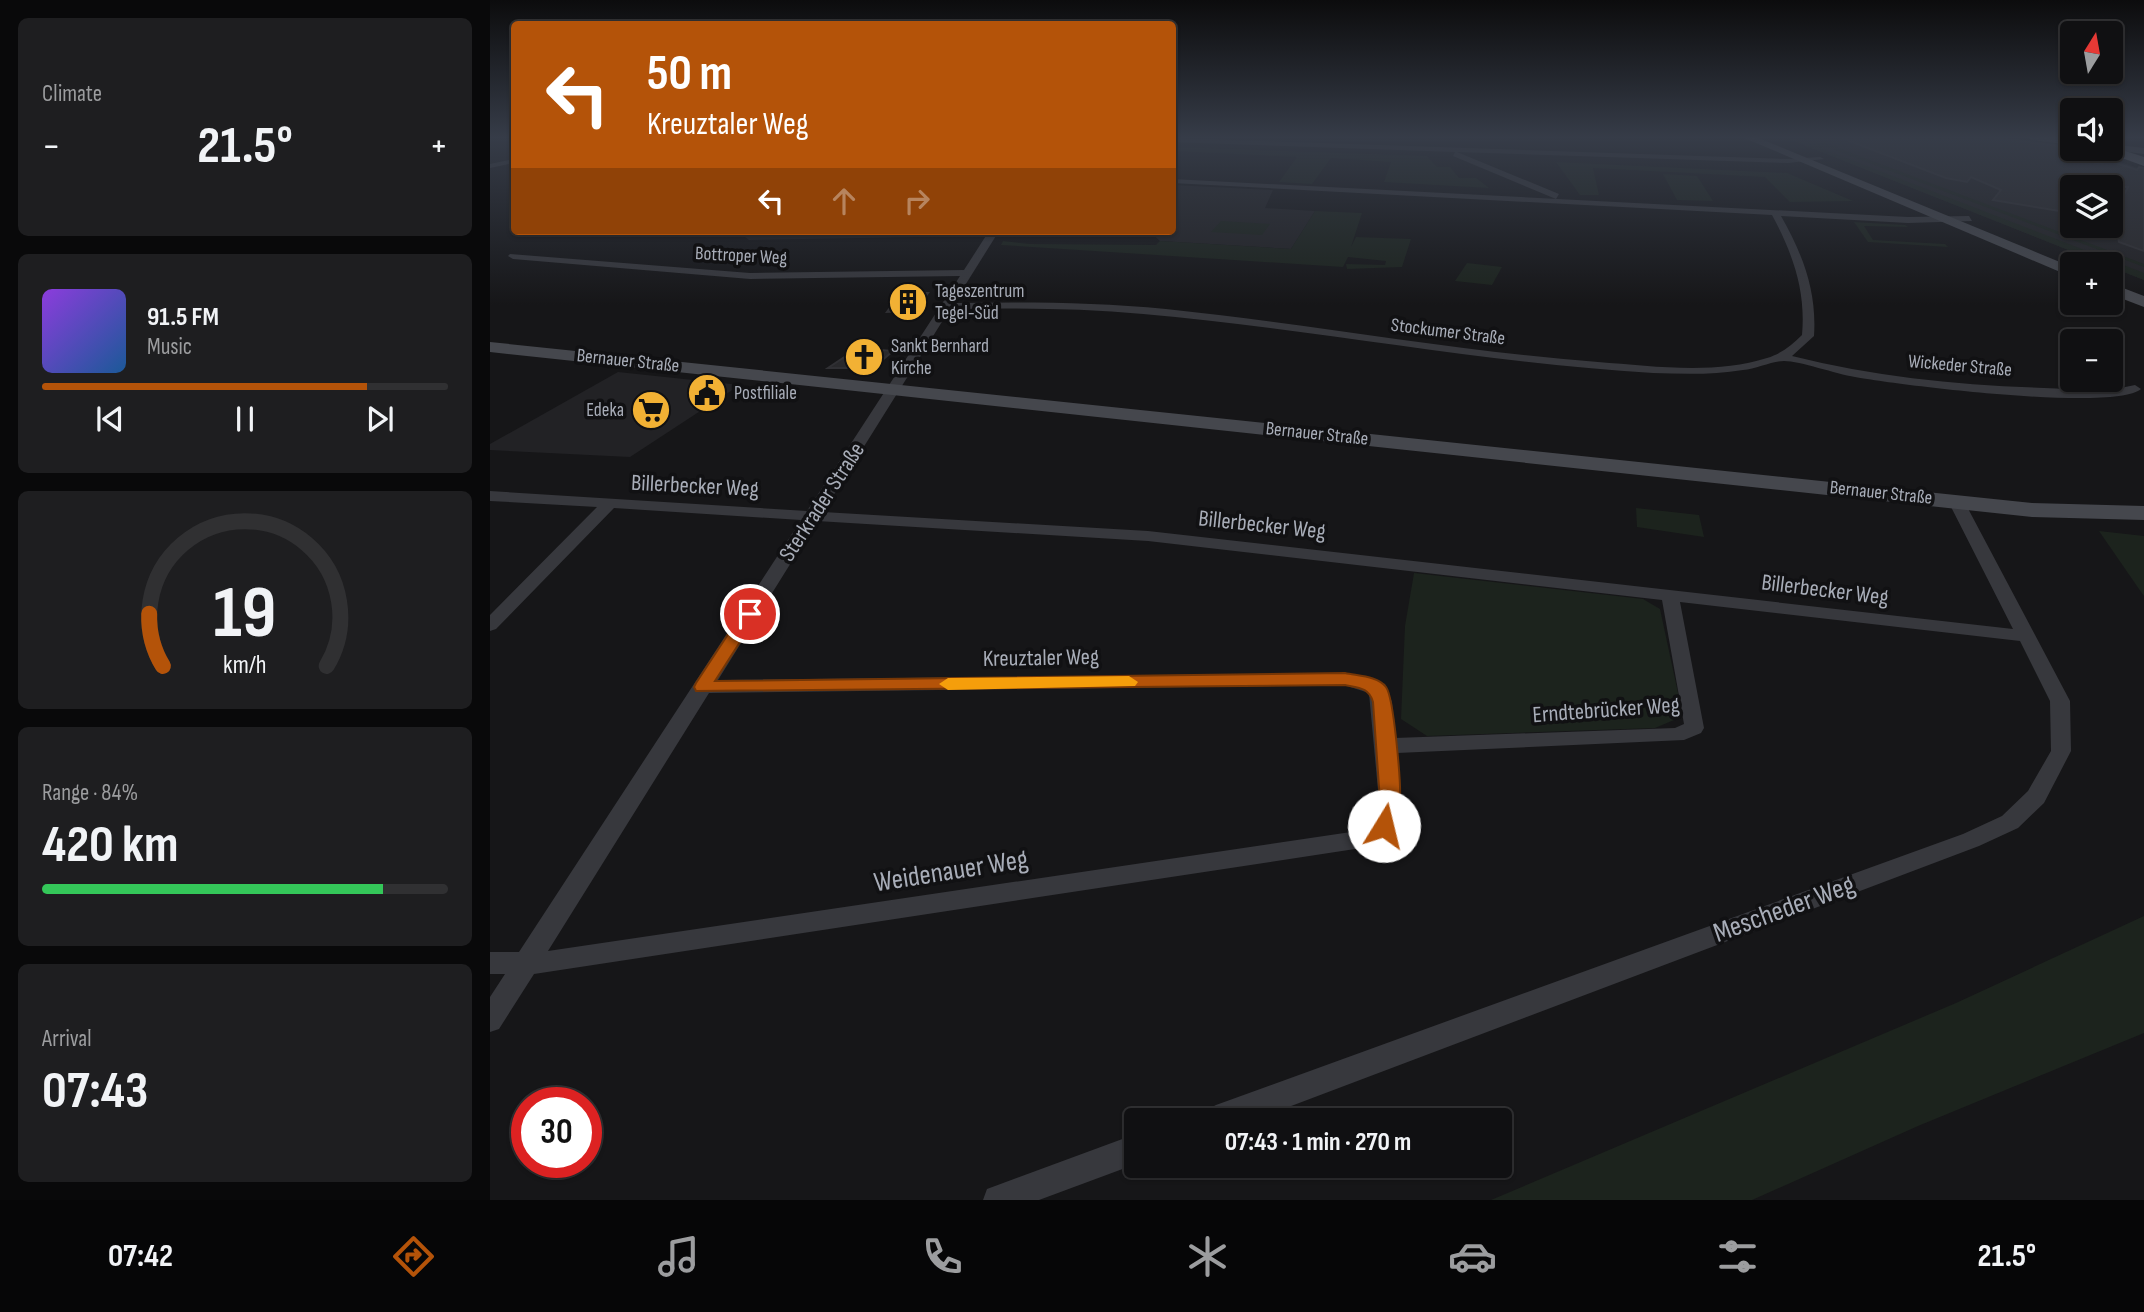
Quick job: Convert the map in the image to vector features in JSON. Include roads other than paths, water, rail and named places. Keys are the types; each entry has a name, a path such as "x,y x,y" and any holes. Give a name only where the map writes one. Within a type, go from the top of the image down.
{"main road":[{"path":"1886,193 2060,267"},
{"path":"1901,193 2060,256"},
{"path":"2123,281 2144,290"},
{"path":"2123,293 2144,302"},
{"name":"Bernauer Straße","path":"495,350 2052,511 2144,513"}],"street":[{"path":"1395,193 1948,221 1969,219"},
{"path":"1507,199 1520,193"},
{"path":"1547,193 1570,202"},
{"name":"Stockumer Straße","path":"945,306 1036,305 1163,313 1431,351 1610,366 1713,369 1757,364 1783,357 1808,336 1810,301 1801,262 1775,213"},
{"name":"Sterkrader Straße","path":"490,1020 991,235"},
{"name":"Bottroper Weg","path":"513,256 750,276 967,273"},
{"name":"Wickeder Straße","path":"1783,357 1835,370 1957,386 2094,394 2125,393 2134,389"},
{"name":"Billerbecker Weg","path":"490,496 1148,536 2025,636"},
{"name":"Mescheder Weg","path":"1248,1108 1970,840 2010,822 2036,797 2062,751 2060,701 1956,501"},
{"path":"490,625 609,504"},
{"name":"Erndtebrücker Weg","path":"1386,746 1677,735 1693,728 1693,712 1670,594"},
{"name":"Kreuztaler Weg","path":"702,687 1345,679 1378,690 1386,746"},
{"name":"Weidenauer Weg","path":"490,963 525,965 1355,840 1384,826 1390,801 1386,746"},
{"path":"998,1200 1124,1153"}],"place":[{"name":"Tageszentrum Tegel-Süd","path":"908,302"},
{"name":"Sankt Bernhard Kirche","path":"864,357"},
{"name":"Postfiliale","path":"707,393"},
{"name":"Edeka","path":"651,410"}]}
